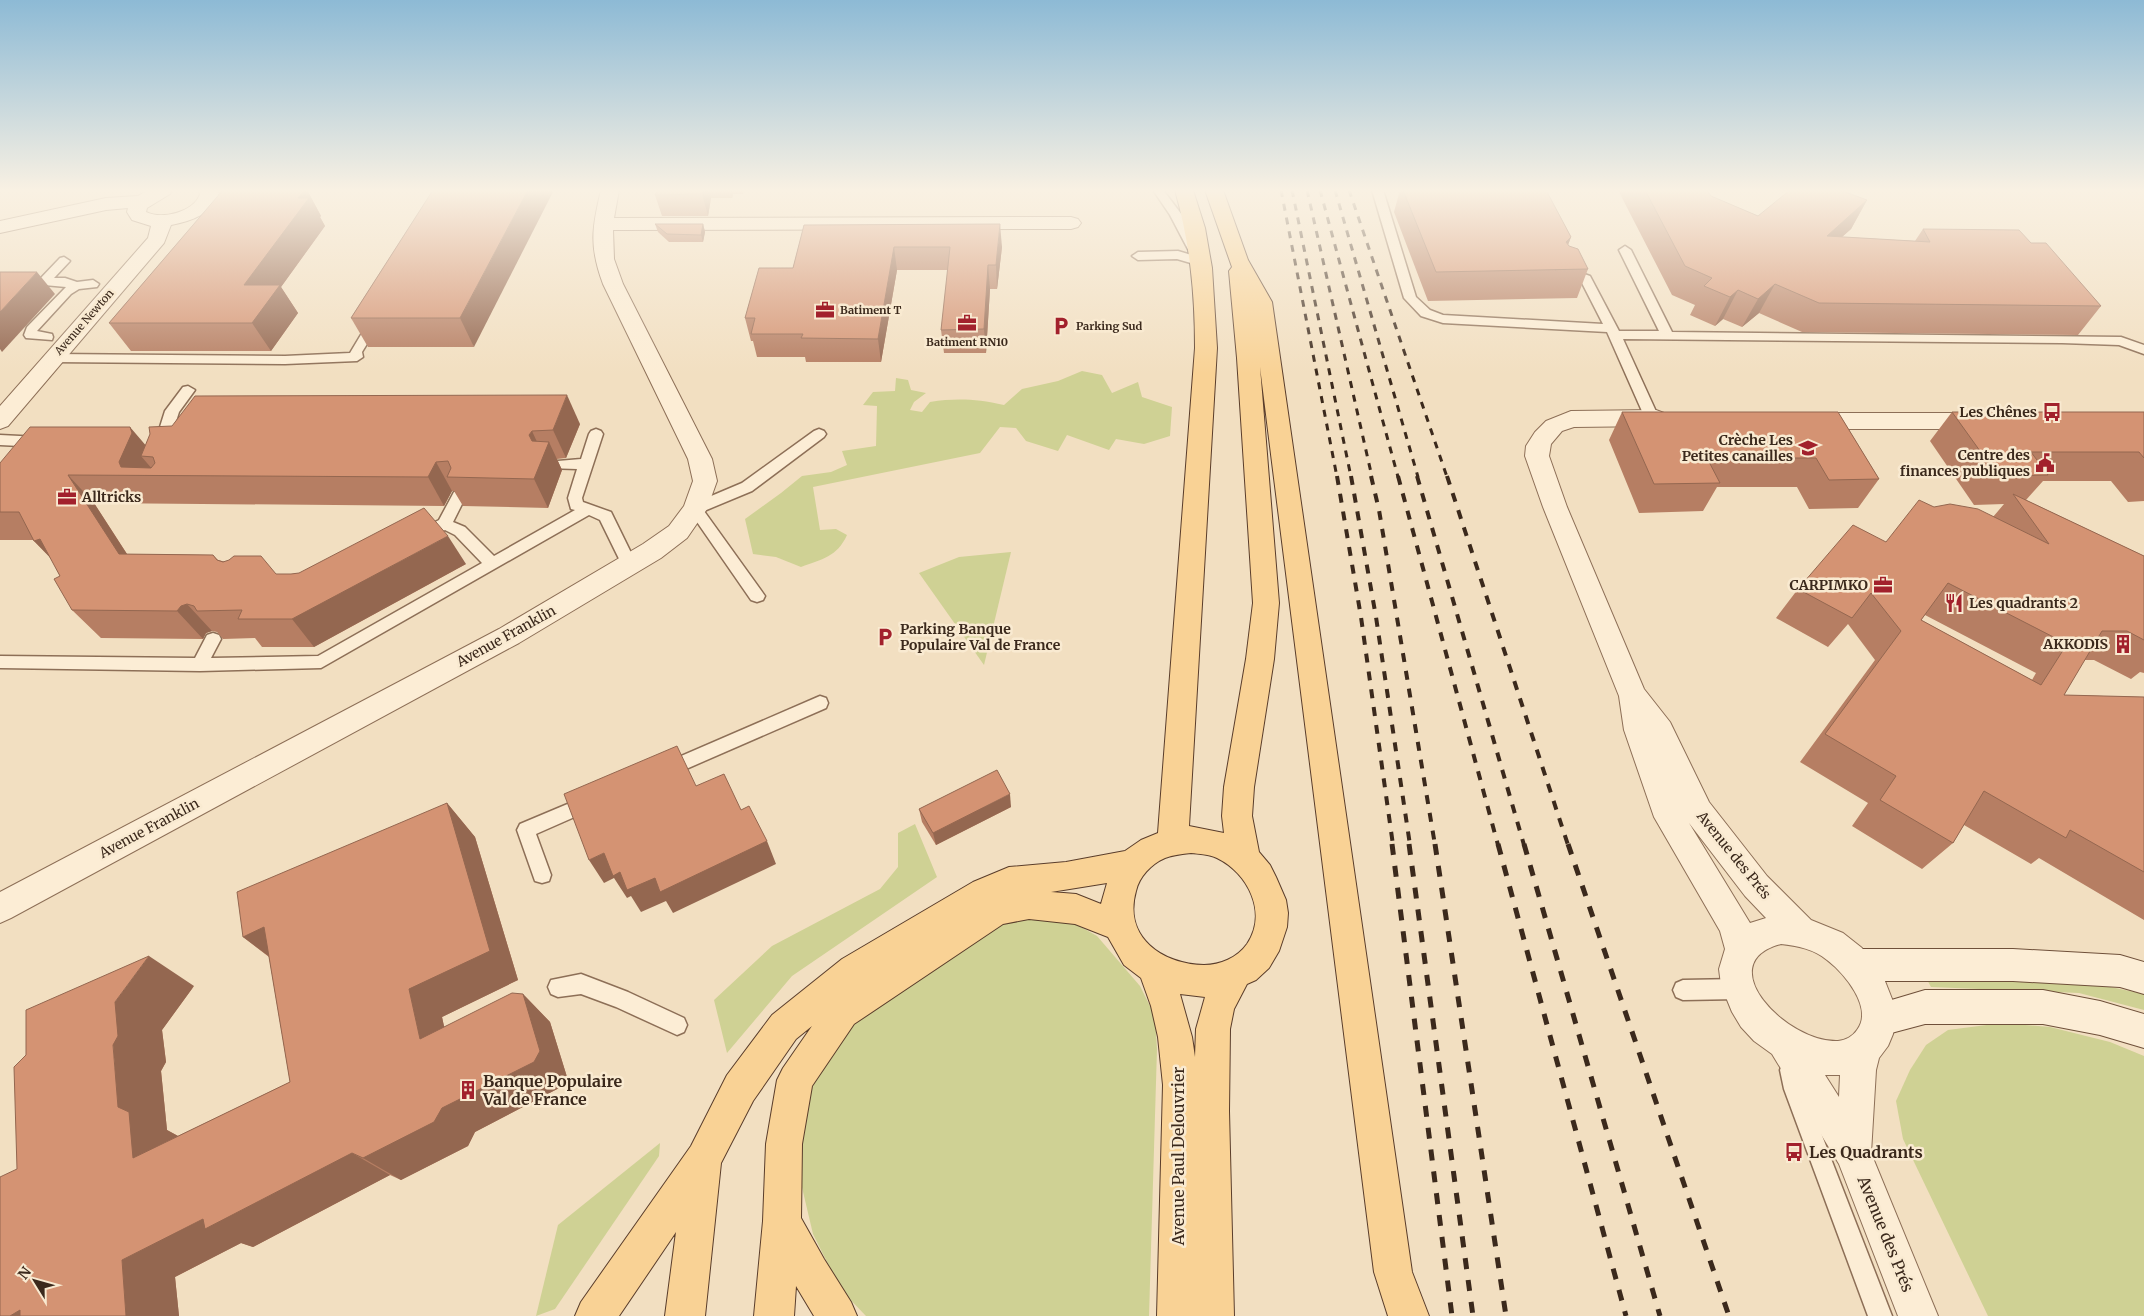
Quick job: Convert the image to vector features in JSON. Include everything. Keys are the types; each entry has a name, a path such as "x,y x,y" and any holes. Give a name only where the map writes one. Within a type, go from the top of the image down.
{"main road":[{"path":"1172,841 1205,393 1204,300 1200,251"},
{"path":"1235,251 1238,260 1248,358 1266,602 1260,659 1236,816 1244,858"},
{"path":"1238,260 1262,302 1393,1272 1409,1316"},
{"path":"1191,839 1210,841 1228,848 1244,858 1263,882 1269,896 1272,918 1267,941 1254,960 1235,974 1215,980 1194,982 1173,978 1154,969 1139,958 1128,943 1120,927 1117,905 1121,883 1132,864 1143,854 1157,846 1172,841 1191,839"},
{"path":"595,1316 704,1159 740,1088 784,1027 854,970 984,892 1009,881 1066,876 1132,864"},
{"path":"774,1316 782,1221 784,1144 795,1080 842,1012 996,910 1029,904 1076,909 1120,927"},
{"name":"Avenue Paul Delouvrier","path":"1154,969 1168,1006 1175,1037 1181,1085 1177,1316"},
{"path":"1214,1316 1211,1111 1213,1029 1218,1005 1235,974"},
{"path":"685,1316 704,1159"},
{"path":"782,1221 810,1274 837,1316"}],"street":[{"name":"Avenue Newton","path":"0,421 146,251"},
{"name":"Avenue Franklin","path":"0,908 510,636 629,565 678,532 695,509 704,481 700,459 613,284 604,259 604,251"},
{"name":"Avenue des Prés","path":"1682,419 1571,419 1554,426 1538,446 1537,456 1543,476 1633,696 1638,730 1669,817 1735,926 1742,949"},
{"path":"1789,420 2003,420"},
{"name":"Avenue des Prés","path":"1633,696 1660,730 1698,811 1756,886 1800,931"},
{"name":"Avenue des Prés","path":"1781,928 1800,931 1820,938 1839,949 1857,965 1870,982 1877,1001 1880,1019 1875,1037 1862,1051 1846,1057 1827,1058 1806,1053 1785,1043 1765,1028 1749,1009 1739,989 1736,974 1736,960 1742,949 1751,938 1764,931 1781,928"},
{"path":"1857,965 2012,965 2120,971 2144,978"},
{"path":"1880,1019 1925,1007 2043,1007 2100,1018 2144,1031"},
{"name":"Avenue des Prés","path":"1785,1043 1853,1152 1918,1316"},
{"name":"Avenue des Prés","path":"1853,1152 1858,1070 1862,1051"}],"lane":[{"path":"1195,251 1201,262"},
{"path":"1396,251 1410,298 1422,312 1438,318 1458,321 1668,336 2121,341 2144,350"},
{"path":"1626,251 1668,336"},
{"path":"1138,256 1178,255 1201,262"},
{"path":"64,261 44,282 66,282 76,286"},
{"path":"1563,270 1586,279 1613,332 1652,418"},
{"path":"47,337 30,335 31,330 67,291 76,286 93,284"},
{"path":"53,358 285,360 357,357 356,352 382,310"},
{"path":"165,462 161,449 172,411 188,390"},
{"path":"596,434 575,498 576,505 606,516 629,565"},
{"path":"756,596 695,509 747,487 819,434"},
{"path":"0,440 57,442"},
{"path":"143,443 162,443"},
{"path":"551,465 586,464"},
{"path":"410,542 445,524 459,496"},
{"path":"0,662 200,665 321,662 589,509"},
{"path":"445,524 460,531 493,564"},
{"path":"200,665 213,639"},
{"path":"645,779 820,703"},
{"path":"542,875 526,830 608,795"},
{"path":"558,987 582,984 621,999 677,1025"},
{"path":"1682,990 1739,989"},
{"path":"1785,1043 1794,1089 1880,1316"}],"green space":[{"path":"1082,371 1102,375 1112,393 1138,382 1142,397 1172,407 1170,436 1144,444 1116,439 1109,450 1067,435 1058,451 1026,441 1016,428 1000,427 980,453 813,487 820,530 836,529 847,535 834,553 801,567 776,557 753,554 745,519 802,476 831,472 847,465 842,451 876,446 877,406 863,405 873,392 895,391 896,378 908,380 911,390 926,393 914,402 910,410 922,412 930,402 949,400 975,400 1004,405 1022,389 1058,381"},
{"path":"1011,552 984,665 919,573 959,557"},
{"path":"915,824 937,877 792,976 727,1053 714,1000 772,946 880,889 898,867 898,833"},
{"path":"1020,918 1067,919 1097,936 1140,986 1155,1016 1157,1049 1149,1316 866,1316 841,1290 813,1234 796,1162 807,1100 827,1053 862,1011 984,930"},
{"path":"1924,974 2082,981 2144,994 2144,1010 2079,993 1931,987"},
{"path":"2002,1023 2050,1027 2110,1042 2144,1056 2144,1316 1988,1316 1903,1139 1896,1101 1910,1070 1926,1045 1948,1030"},
{"path":"660,1143 659,1156 555,1309 536,1316 558,1225"}],"building":[{"path":"170,251 269,251 244,285 280,285 252,323 109,323"},
{"path":"394,251 495,251 460,318 351,318"},
{"path":"797,251 893,251 878,339 801,338 803,334 751,334 755,318 745,318 759,268 793,268"},
{"path":"950,251 997,251 996,265 988,265 984,329 941,330"},
{"path":"1428,251 1579,251 1588,269 1436,272"},
{"path":"1677,251 2053,251 2101,306 1819,303 1775,284 1758,299 1738,290 1730,297 1704,286 1712,278 1685,266"},
{"path":"0,272 37,272 0,312"},
{"path":"567,395 553,430 532,431 529,435 532,441 549,442 534,479 447,477 451,468 448,461 436,462 428,477 68,475 119,554 213,555 217,560 223,562 234,556 261,556 276,574 291,574 299,573 424,508 448,536 292,619 238,619 242,610 197,611 194,606 187,604 181,606 177,611 72,610 54,579 60,576 40,539 34,541 19,512 0,512 0,463 30,427 130,427 132,433 119,462 121,467 151,468 155,463 153,457 141,456 150,434 149,427 172,426 195,396"},
{"path":"1622,412 1838,412 1879,479 1829,480 1816,458 1707,458 1720,483 1654,484"},
{"path":"1952,412 2144,412 2144,458 2139,452 2031,452 2048,475 1998,476"},
{"path":"2013,494 2144,556 2144,640 2127,631 2102,631 2064,695 2144,697 2144,872 2070,830 2066,838 1984,791 1953,843 1880,800 1896,776 1825,734 1901,631 1871,593 1852,618 1798,589 1853,525 1886,542 1919,500 1934,507 1950,504 1978,509 2049,544","holes":["1948,583 2067,644 2041,685 1921,620"]},
{"path":"677,746 696,786 724,774 741,810 749,806 767,841 660,892 655,878 627,890 620,872 613,876 604,853 589,860 564,794"},
{"path":"997,770 1010,794 933,833 919,809"},
{"path":"447,803 490,951 409,989 420,1039 512,993 523,994 540,1051 534,1062 442,1108 434,1122 363,1158 352,1153 205,1229 203,1219 122,1260 126,1316 20,1316 20,1310 10,1316 0,1316 0,1177 17,1169 14,1067 26,1055 26,1010 149,956 115,1002 118,1036 113,1045 118,1107 129,1112 133,1158 290,1082 264,927 243,937 237,892"}],"railway":[{"path":"1293,251 1337,477"},
{"path":"1305,251 1351,477"},
{"path":"1321,251 1372,477"},
{"path":"1337,251 1398,477"},
{"path":"1353,251 1418,477"},
{"path":"1370,251 1447,477"},
{"path":"1337,476 1361,617 1393,845"},
{"path":"1351,476 1376,617 1410,845"},
{"path":"1371,476 1379,510 1435,845"},
{"path":"1398,476 1498,845"},
{"path":"1417,476 1524,845"},
{"path":"1447,476 1568,845"},
{"path":"1392,844 1452,1316"},
{"path":"1409,844 1473,1316"},
{"path":"1435,844 1506,1316"},
{"path":"1498,844 1626,1316"},
{"path":"1524,844 1660,1316"},
{"path":"1568,844 1729,1316"}],"place":[{"name":"Batiment T","path":"825,310"},
{"name":"Batiment RN10","path":"967,323"},
{"name":"Parking Sud","path":"1061,326"},
{"name":"Les Chênes","path":"2052,412"},
{"name":"Crèche Les Petites canailles","path":"1808,448"},
{"name":"Centre des finances publiques","path":"2045,463"},
{"name":"Alltricks","path":"67,497"},
{"name":"CARPIMKO","path":"1883,585"},
{"name":"Les quadrants 2","path":"1954,603"},
{"name":"Parking Banque Populaire Val de France","path":"885,637"},
{"name":"AKKODIS","path":"2123,644"},
{"name":"Banque Populaire Val de France","path":"468,1090"},
{"name":"Les Quadrants","path":"1794,1152"}]}
